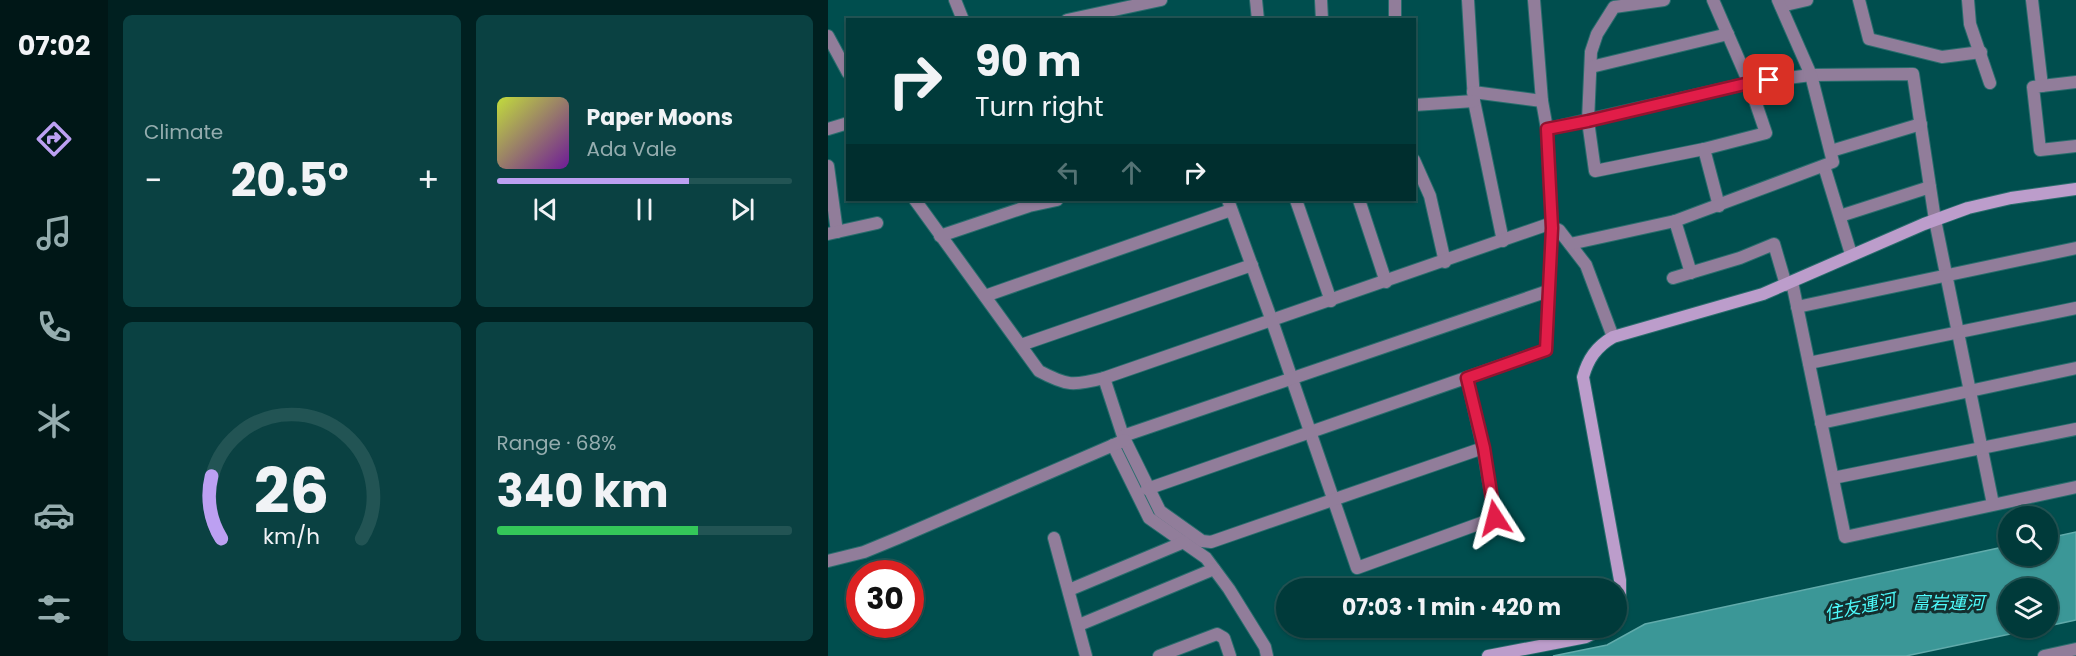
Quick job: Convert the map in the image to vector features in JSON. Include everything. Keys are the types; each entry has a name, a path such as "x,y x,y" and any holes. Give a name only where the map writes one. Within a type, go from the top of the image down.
{"street":[{"path":"955,0 962,18"},
{"path":"1074,18 1161,0"},
{"path":"1256,0 1258,18"},
{"path":"1321,0 1322,18"},
{"path":"1395,0 1395,18"},
{"path":"1467,0 1474,97 1503,241"},
{"path":"1147,489 1546,350 1552,228 1547,129 1542,101 1534,0"},
{"path":"1664,0 1614,7 1597,34 1592,52 1588,121 1595,171 1704,149 1766,133 1749,83 1713,0"},
{"path":"1570,244 1675,221 1833,162 1811,75 1780,3 1808,0"},
{"path":"1859,0 1869,39 1942,57 1981,52"},
{"path":"1968,0 1970,24 1990,83"},
{"path":"2032,0 2042,86"},
{"path":"1591,67 1728,34"},
{"path":"828,36 846,65"},
{"path":"1547,129 1749,83 1811,75 1913,74 1935,220 1993,504"},
{"path":"2076,82 2033,87 2040,150 2076,146"},
{"path":"1416,105 1474,97 1542,101"},
{"path":"828,129 846,124"},
{"path":"1831,151 1921,124"},
{"path":"1704,149 1719,206"},
{"path":"1416,164 1430,196 1445,262"},
{"path":"828,166 832,233 877,223"},
{"path":"1824,166 1851,254"},
{"path":"1839,216 1930,187"},
{"path":"1619,578 1583,377 1588,360 1604,342 1613,337 1762,294 1851,254 1968,208 2011,198 2076,189"},
{"path":"916,201 1039,371 1058,381 1078,385 1331,301 1546,225 1559,230 1586,266 1613,337"},
{"path":"940,236 1029,203 1048,201"},
{"path":"1296,201 1331,301"},
{"path":"1359,201 1386,282"},
{"path":"985,296 1229,205 1272,321 1356,568 1495,518 1484,448 1467,378"},
{"path":"1675,221 1690,273"},
{"path":"1673,278 1740,258 1774,244 1797,307 1845,537 2076,486"},
{"path":"1797,307 2076,248"},
{"path":"1021,345 1252,265"},
{"path":"828,561 864,552 898,538 1113,445 1124,438 1548,291"},
{"path":"1809,363 2076,308"},
{"path":"1821,423 2076,368"},
{"path":"1104,378 1124,438 1147,489 1160,511 1202,542 1211,542 1484,448"},
{"path":"1833,478 2076,429"},
{"path":"1113,445 1149,518 1206,558 1229,589 1265,647 1267,656"},
{"path":"1054,538 1086,656"},
{"path":"1069,590 1184,542"},
{"path":"1079,625 1214,569"},
{"path":"1159,656 1217,634 1224,638 1230,656"},
{"path":"1488,656 1581,638"},
{"path":"2044,656 2076,649"}],"water":[{"name":"富岩運河","path":"2076,532 2076,620 2058,624 2058,578 1998,578 1998,637 1906,656 1553,656 1607,645 1620,638 1627,638 1627,634 1645,624 1998,548 1998,566 2058,566 2058,536"}],"route":[{"path":"1495,518 1484,448 1467,378 1546,350 1552,228 1547,129 1769,80"}],"water label":[{"name":"住友運河","path":"1860,607"}]}
